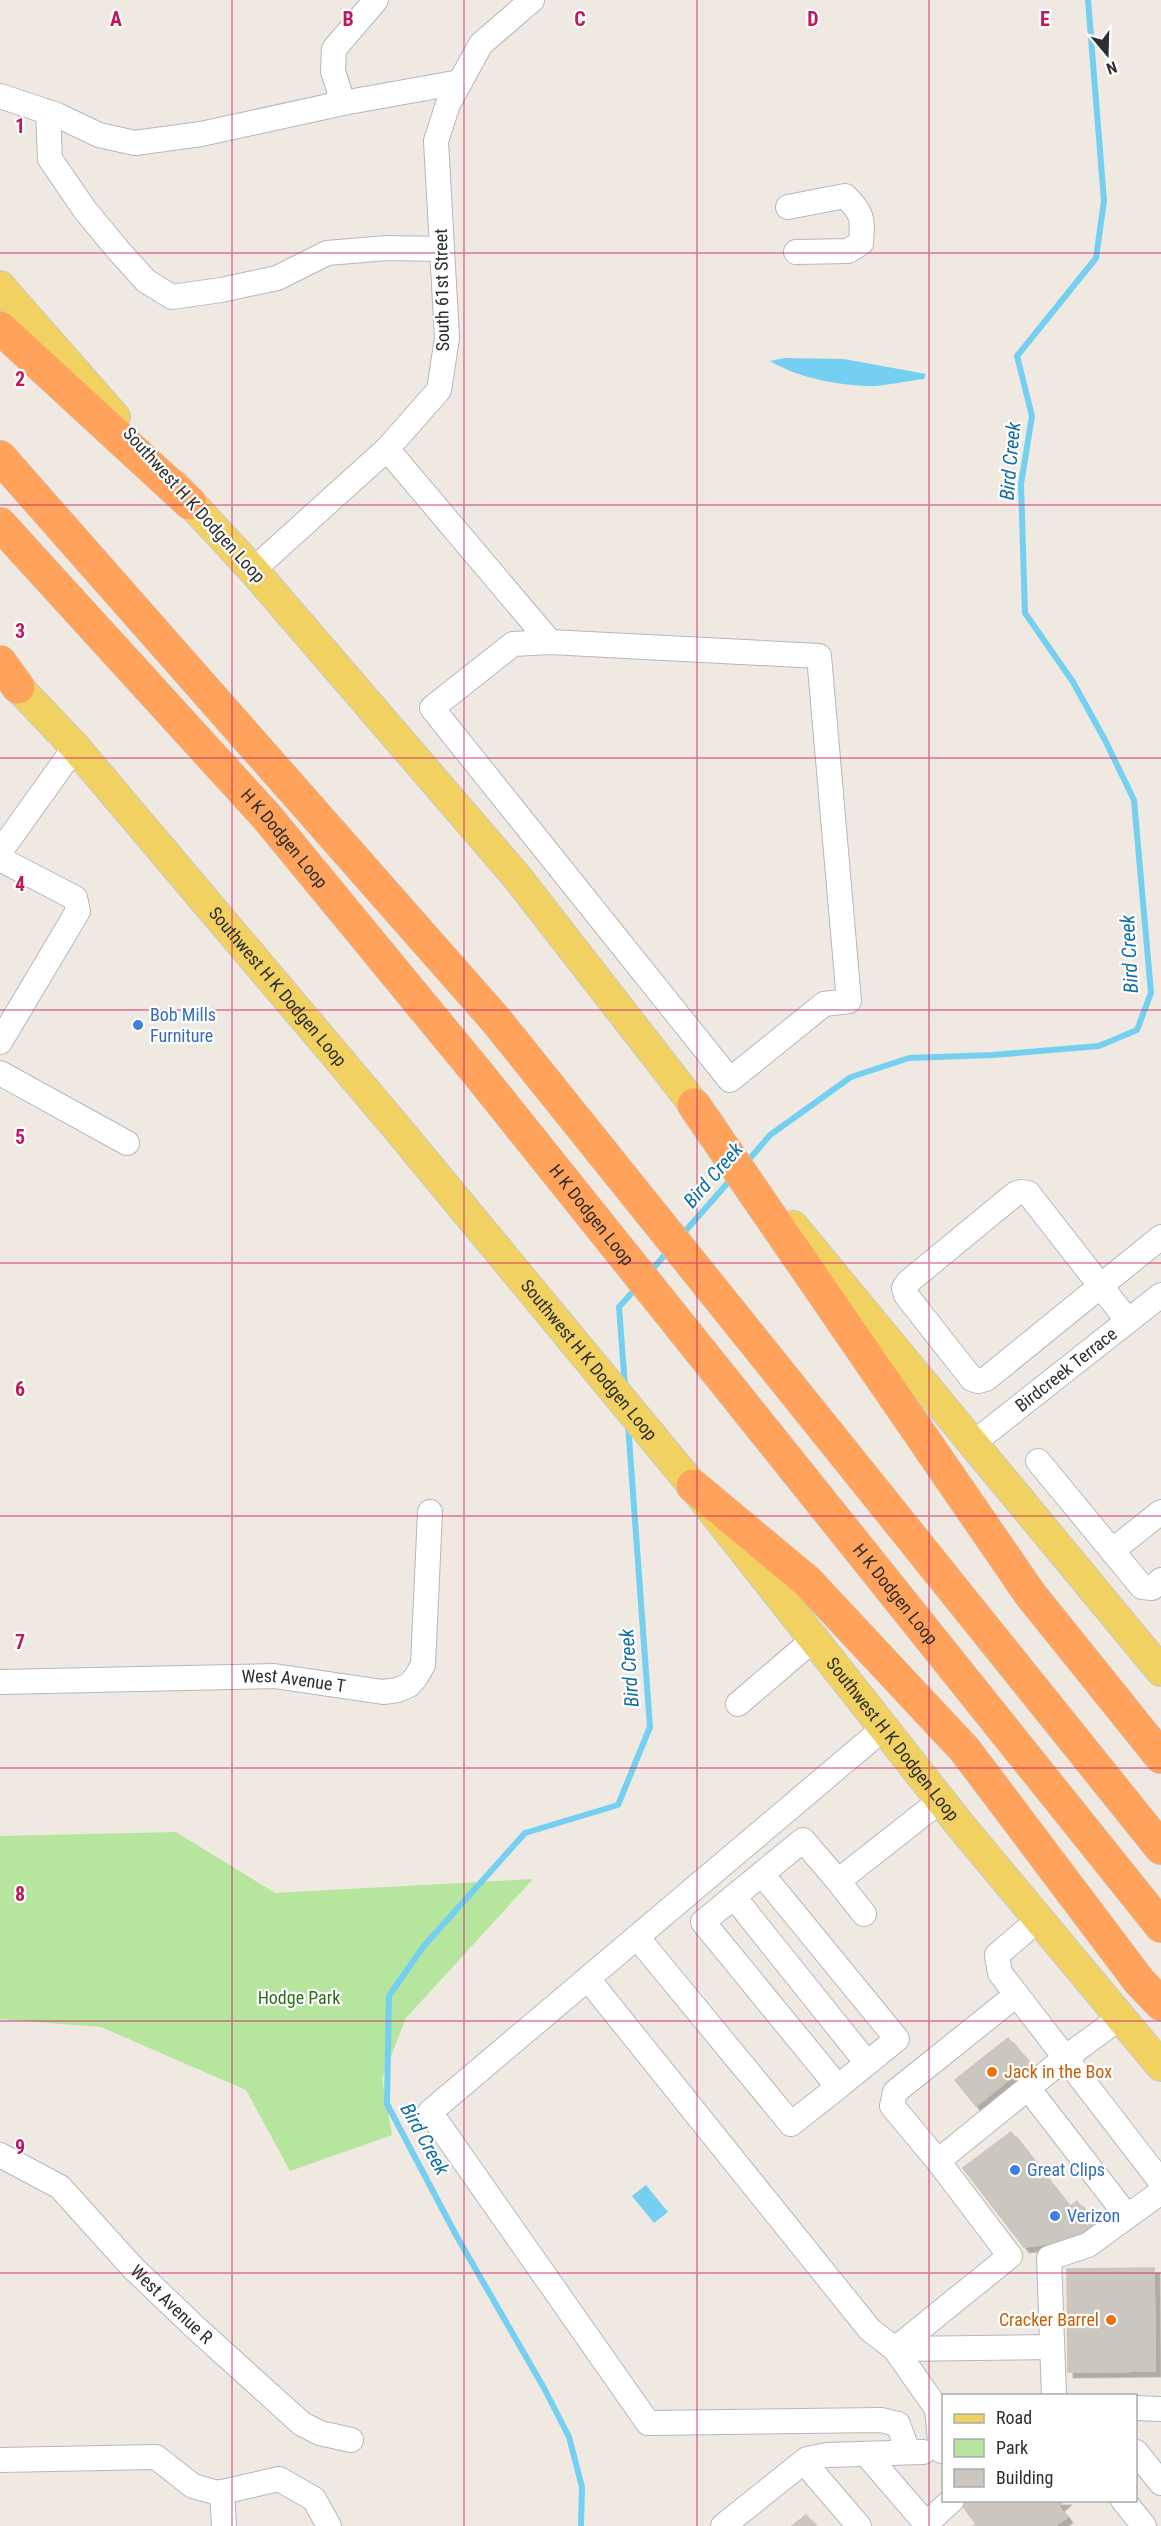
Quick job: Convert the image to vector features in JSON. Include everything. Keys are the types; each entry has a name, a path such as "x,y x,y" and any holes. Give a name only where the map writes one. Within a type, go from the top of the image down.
{"highway":[{"path":"0,328 190,503"},
{"name":"H K Dodgen Loop","path":"0,457 487,1010 1161,1848"},
{"name":"H K Dodgen Loop","path":"0,524 267,818 543,1154 1161,1926"},
{"path":"694,1105 816,1267 1030,1594 1161,1757"},
{"path":"693,1486 808,1582 965,1750 1139,1981 1161,2004"}],"main road":[{"name":"Southwest H K Dodgen Loop","path":"0,286 190,503 253,570 517,877 694,1105"},
{"name":"Southwest H K Dodgen Loop","path":"6,672 75,747 512,1267 693,1486 941,1800 1161,2066"},
{"path":"816,1267 1156,1656"}],"street":[{"path":"343,103 333,71 334,50 376,0"},
{"name":"South 61st Street","path":"253,570 387,449 439,390 447,338 436,141 448,104 481,44 532,0"},
{"path":"0,96 48,112 99,135 135,143 201,134 343,103 460,82"},
{"path":"48,112 50,159 85,210 118,250 146,281 172,297 221,290 277,278 327,253 387,249 442,249"},
{"path":"789,207 844,196 863,218 861,243 848,251 796,252"},
{"path":"387,449 550,642 819,656 849,1001 824,1004 730,1080 432,708 513,644 550,642"},
{"path":"0,852 75,747"},
{"path":"0,859 75,898 78,911 0,1042"},
{"path":"0,1073 127,1143"},
{"path":"1128,1321 1100,1286 1028,1194 1022,1192 1015,1194 917,1274 904,1288 906,1294 972,1379 978,1381 986,1379 1100,1286 1161,1237"},
{"name":"Birdcreek Terrace","path":"972,1444 1161,1295"},
{"path":"1038,1461 1142,1587 1152,1588 1161,1580"},
{"name":"West Avenue T","path":"0,1682 274,1676 366,1691 383,1692 399,1689 409,1685 423,1665 430,1512"},
{"path":"1112,1551 1161,1512"},
{"path":"738,1704 814,1639"},
{"path":"884,1728 430,2112 648,2423 881,2420 897,2424 908,2452"},
{"path":"838,1881 941,1800"},
{"path":"838,2087 704,1922 803,1840 864,1914"},
{"path":"637,1937 791,2124 897,2039 762,1874"},
{"path":"734,1897 867,2063"},
{"path":"1039,1919 997,1955 1000,1973 1161,2182"},
{"path":"588,1978 870,2330 895,2349 940,2409 942,2451 827,2455 804,2462 723,2526"},
{"path":"1010,2256 938,2161 892,2106 895,2092 1016,1995"},
{"path":"938,2161 1065,2058 1121,2017"},
{"path":"1028,2088 1127,2216"},
{"name":"West Avenue R","path":"0,2155 60,2187 97,2230 197,2330 302,2424 320,2433 351,2440"},
{"path":"895,2349 1010,2256 1048,2258 1088,2245 1161,2192"},
{"path":"1048,2258 1054,2394"},
{"path":"895,2349 1052,2347"},
{"path":"1137,2408 1161,2408"},
{"path":"1137,2453 1161,2483"},
{"path":"866,2454 927,2525 950,2502"},
{"path":"0,2460 156,2457 193,2486 218,2493 279,2479 314,2499 329,2526"},
{"path":"804,2462 859,2526"},
{"path":"222,2492 224,2526"},
{"path":"1125,2502 1144,2526"}],"green space":[{"name":"Hodge Park","path":"176,1832 275,1893 533,1879 406,2018 382,2079 392,2135 290,2171 246,2090 101,2027 0,2019 0,1836"}],"water":[{"path":"784,358 844,359 926,374 924,379 894,384 852,385 803,375 770,361"},
{"path":"646,2185 668,2212 654,2223 632,2196"}],"building":[{"name":"Jack in the Box","path":"1008,2038 1029,2063 976,2106 955,2080"},
{"path":"1011,2132 1069,2207 1077,2201 1095,2225 1075,2240 1024,2247 963,2168"},
{"name":"Cracker Barrel","path":"1154,2268 1155,2371 1068,2372 1067,2269"},
{"path":"965,2502 1063,2502 1058,2506 1067,2517 1055,2526 973,2526 976,2524 962,2505"},
{"path":"806,2515 815,2526 792,2526"}],"waterway":[{"name":"Bird Creek","path":"747,1162 770,1135 851,1077 909,1058 993,1055 1099,1046 1137,1030 1151,993 1134,800 1073,682 1025,613 1021,484 1032,416 1017,356 1096,258 1104,201 1088,0"},
{"name":"Bird Creek","path":"681,1236 732,1178"},
{"name":"Bird Creek","path":"650,1272 669,1250"},
{"name":"Bird Creek","path":"625,1386 619,1307 637,1287"},
{"name":"Bird Creek","path":"581,2526 582,2487 569,2437 544,2388 456,2235 387,2104 389,1996 423,1947 525,1833 618,1805 650,1727 628,1424"}],"place":[{"name":"Bob Mills Furniture","path":"138,1025"},
{"name":"Jack in the Box","path":"992,2072"},
{"name":"Great Clips","path":"1015,2170"},
{"name":"Verizon","path":"1055,2216"},
{"name":"Cracker Barrel","path":"1111,2320"}]}
